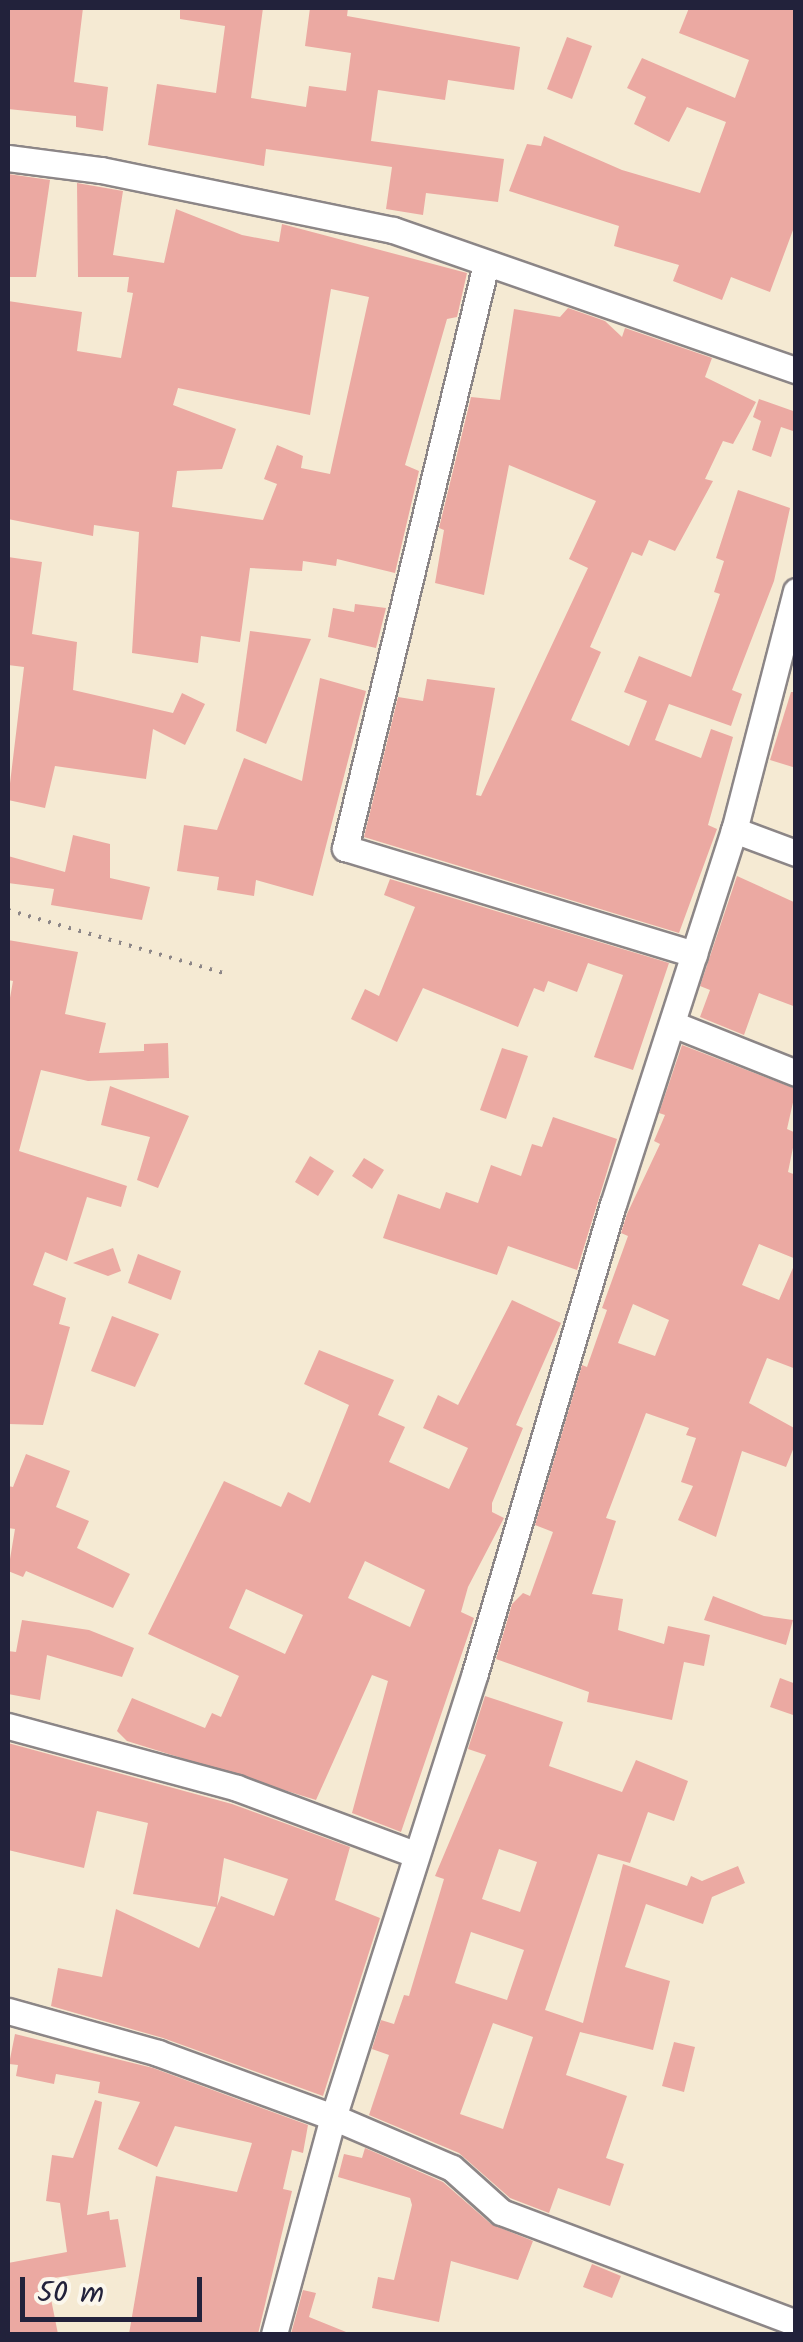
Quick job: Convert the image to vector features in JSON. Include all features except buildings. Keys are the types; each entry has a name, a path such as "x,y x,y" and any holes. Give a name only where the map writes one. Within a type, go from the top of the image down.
{"street":[{"path":"8,158 101,170 393,230 796,370"},
{"path":"486,264 345,848 694,954"},
{"path":"274,2334 334,2116 414,1854 734,830 796,591"},
{"path":"734,830 796,853"},
{"path":"673,1024 796,1073"},
{"path":"8,1726 237,1788 414,1854"},
{"path":"8,2011 158,2053 334,2116 452,2168 501,2212 796,2323"}],"path":[{"path":"8,910 223,973"}]}
